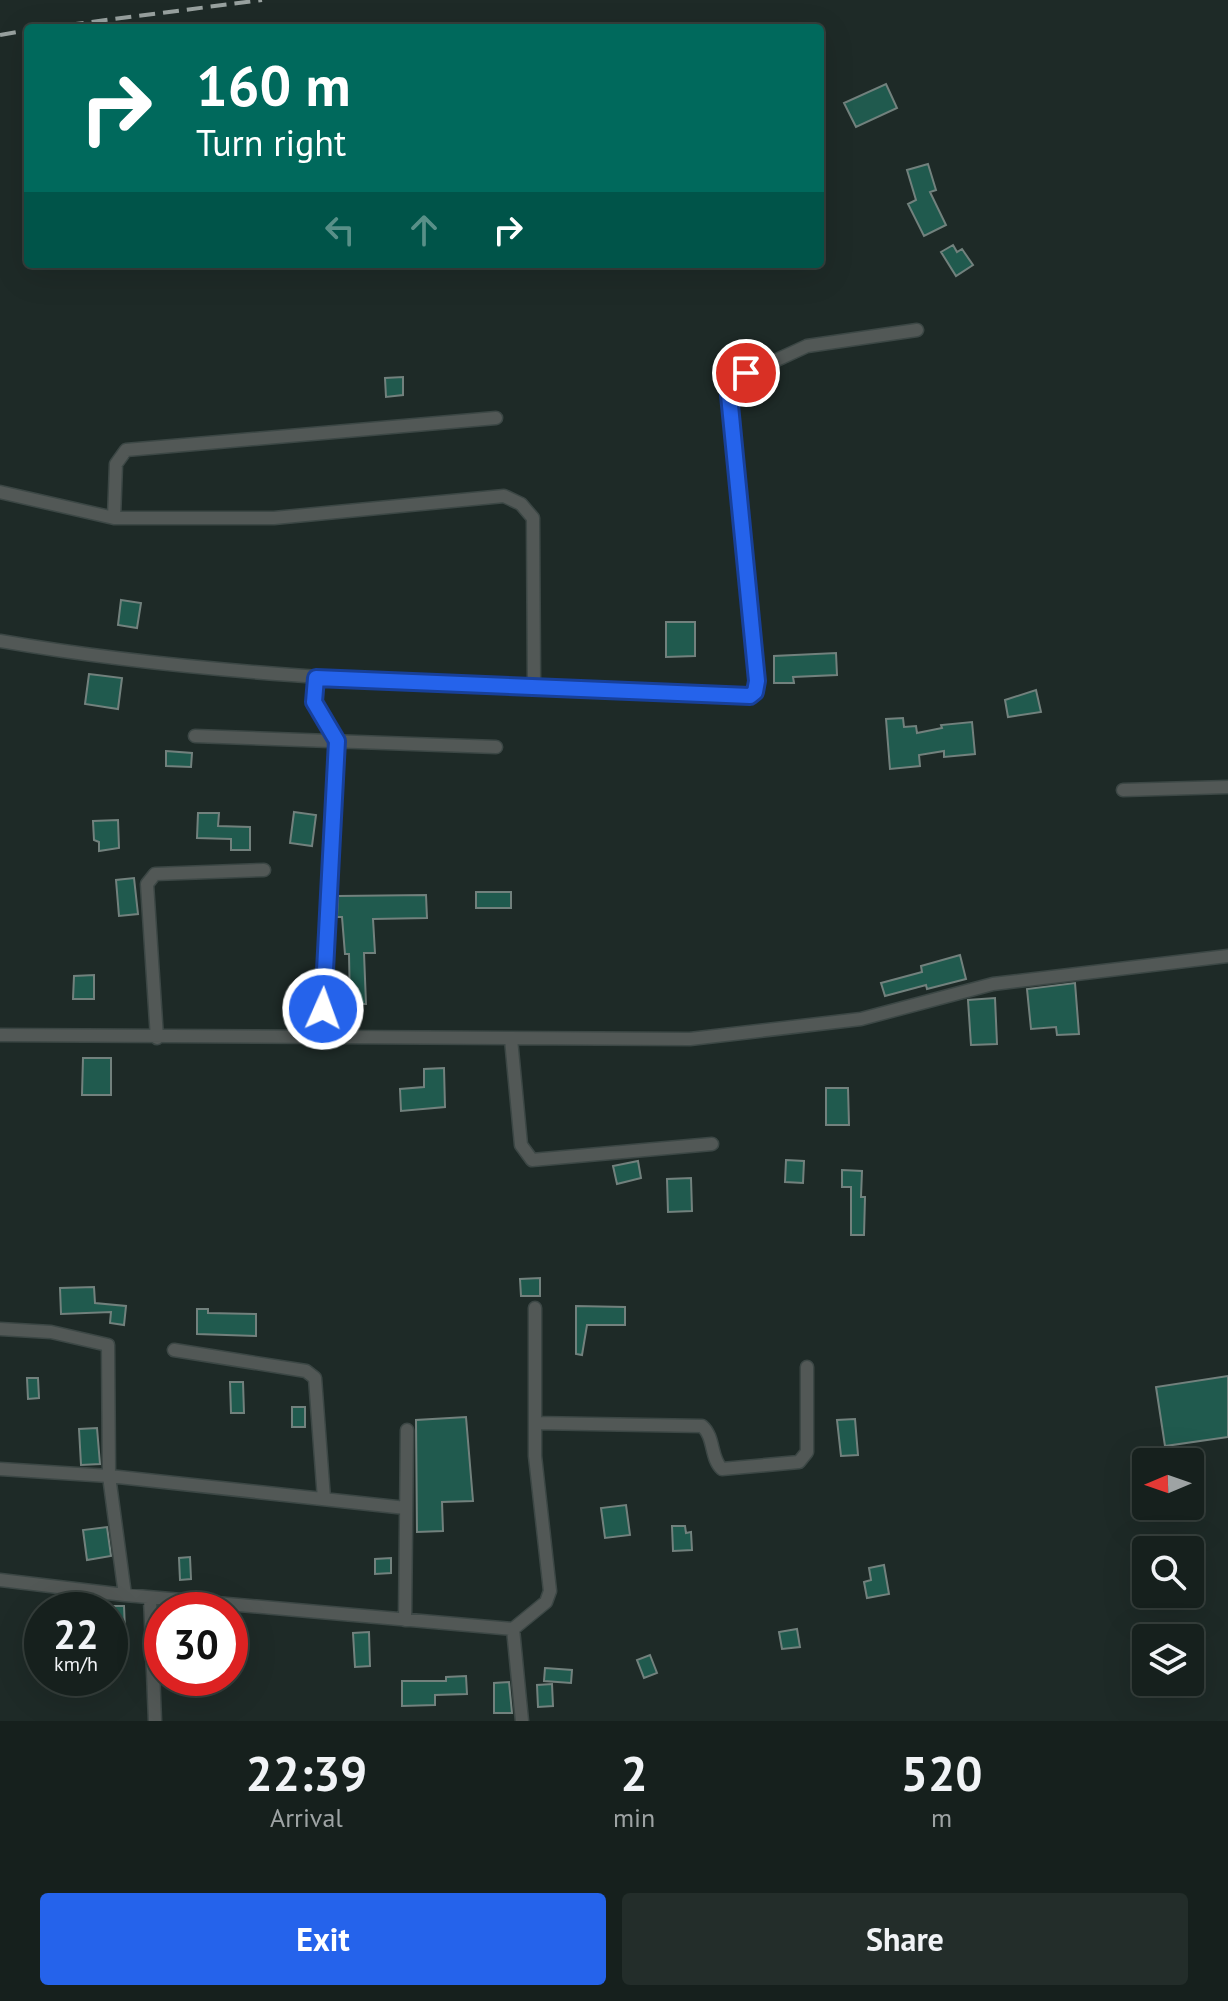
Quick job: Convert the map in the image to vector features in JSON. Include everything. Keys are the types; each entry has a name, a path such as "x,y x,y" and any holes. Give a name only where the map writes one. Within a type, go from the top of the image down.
{"street":[{"path":"0,641 60,652 316,678 750,696 755,692 729,395 731,381 807,346 917,330"},
{"path":"114,518 116,464 126,450 496,418"},
{"path":"0,492 114,518 274,518 504,496 521,504 533,518 534,686"},
{"path":"316,678 314,702 337,741 321,1038"},
{"path":"195,736 496,747"},
{"path":"1123,790 1228,787"},
{"path":"157,1038 147,884 155,874 264,870"},
{"path":"0,1035 690,1039 861,1019 993,984 1228,956"},
{"path":"511,1039 521,1145 532,1160 712,1144"},
{"path":"248,1606 513,1629 546,1602 550,1591 535,1456 535,1308"},
{"path":"0,1329 51,1332 108,1345 109,1476 125,1592"},
{"path":"174,1350 306,1371 315,1378 324,1499"},
{"path":"535,1423 702,1426 722,1469 799,1462 807,1452 807,1367"},
{"path":"405,1620 407,1430"},
{"path":"0,1469 109,1476 406,1508"},
{"path":"0,1580 100,1592"},
{"path":"513,1629 522,1721"},
{"path":"154,1696 155,1721"}],"building":[{"path":"886,84 897,108 856,127 844,103"},
{"path":"928,164 936,190 930,192 946,225 924,236 908,204 916,200 907,170"},
{"path":"953,245 957,252 962,249 973,265 956,276 941,252"},
{"path":"403,377 403,395 386,397 385,378"},
{"path":"121,600 141,603 137,628 118,625"},
{"path":"666,622 695,622 695,656 666,657"},
{"path":"836,653 837,675 793,677 794,683 774,683 774,656"},
{"path":"89,674 122,678 118,709 85,704"},
{"path":"1036,690 1041,712 1008,717 1005,700"},
{"path":"903,718 904,727 916,726 917,733 942,728 941,725 972,722 975,754 944,757 944,751 919,755 920,766 890,769 886,719"},
{"path":"166,751 192,753 191,767 166,766"},
{"path":"294,812 316,815 312,846 290,843"},
{"path":"198,813 219,813 218,826 250,827 250,850 231,850 231,839 197,838"},
{"path":"118,820 119,848 99,851 99,842 94,840 93,821"},
{"path":"134,878 138,914 119,916 116,880"},
{"path":"476,892 511,892 511,908 476,908"},
{"path":"426,895 427,918 373,919 375,953 364,953 366,1004 350,1004 349,954 345,954 342,917 337,917 338,896"},
{"path":"960,955 966,979 885,996 881,983 922,972 921,966"},
{"path":"94,975 94,999 73,999 74,976"},
{"path":"1075,983 1079,1034 1057,1035 1056,1027 1031,1029 1027,989"},
{"path":"995,998 997,1044 971,1045 968,1000"},
{"path":"83,1058 111,1058 111,1095 82,1095"},
{"path":"444,1068 445,1107 401,1111 400,1089 424,1087 424,1069"},
{"path":"826,1088 848,1088 849,1125 826,1125"},
{"path":"786,1160 804,1161 803,1183 785,1182"},
{"path":"638,1161 641,1178 617,1184 613,1166"},
{"path":"842,1170 862,1171 864,1235 851,1235 851,1187 842,1187"},
{"path":"691,1178 692,1211 668,1212 667,1179"},
{"path":"540,1278 540,1296 521,1296 520,1279"},
{"path":"94,1287 95,1303 126,1306 124,1325 110,1323 111,1312 61,1314 60,1288"},
{"path":"576,1306 625,1307 625,1325 587,1325 582,1355 576,1354"},
{"path":"197,1309 208,1309 208,1313 256,1314 256,1336 197,1334"},
{"path":"1228,1376 1228,1437 1165,1446 1156,1387"},
{"path":"27,1378 38,1378 39,1398 28,1399"},
{"path":"230,1382 243,1382 244,1413 231,1413"},
{"path":"292,1407 305,1407 305,1427 292,1427"},
{"path":"466,1417 473,1501 442,1502 443,1531 417,1532 416,1420"},
{"path":"855,1419 858,1455 841,1456 837,1420"},
{"path":"97,1428 100,1464 81,1465 79,1429"},
{"path":"626,1505 630,1535 605,1538 601,1508"},
{"path":"672,1526 685,1526 686,1533 691,1532 692,1550 673,1551"},
{"path":"107,1527 111,1556 87,1560 83,1530"},
{"path":"190,1557 191,1579 180,1580 179,1558"},
{"path":"391,1558 391,1573 375,1574 375,1559"},
{"path":"884,1565 889,1594 867,1598 864,1582 871,1580 869,1568"},
{"path":"797,1629 800,1647 782,1649 779,1632"},
{"path":"369,1632 370,1666 355,1667 353,1633"},
{"path":"650,1655 657,1673 644,1678 637,1660"},
{"path":"545,1668 572,1670 571,1683 544,1681"},
{"path":"466,1676 467,1694 435,1695 435,1705 402,1706 402,1681 446,1681 446,1677"},
{"path":"509,1682 512,1713 494,1713 494,1683"},
{"path":"552,1684 553,1706 538,1707 537,1685"}],"railway":[{"path":"75,24 262,0"},
{"path":"0,35 24,31"}],"route":[{"path":"323,1009 337,741 314,702 316,678 750,696 755,692 757,681 729,395 731,381 746,373"}]}
